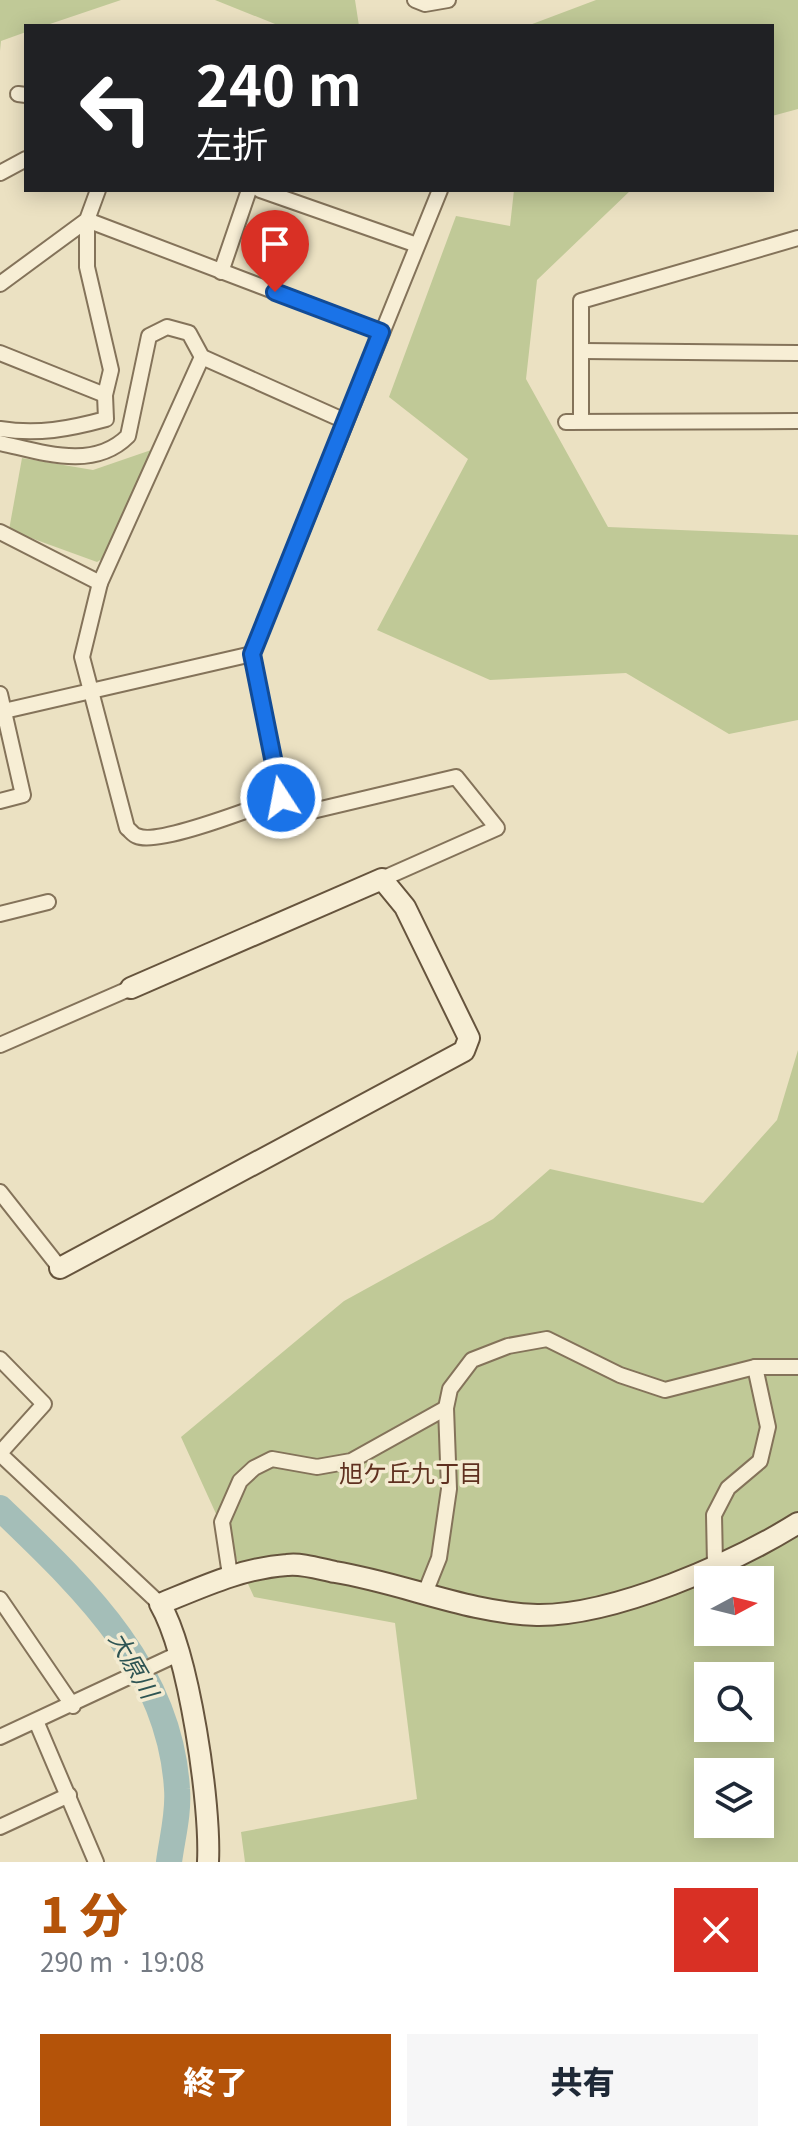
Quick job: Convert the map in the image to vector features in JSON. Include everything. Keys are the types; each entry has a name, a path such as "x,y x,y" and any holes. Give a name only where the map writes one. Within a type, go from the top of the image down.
{"street":[{"path":"415,0 425,4 448,0"},
{"path":"0,173 24,160"},
{"path":"0,429 25,433 61,431 106,419 105,395 111,370 87,267 87,220 97,192"},
{"path":"221,272 248,192"},
{"path":"266,192 417,245"},
{"path":"0,1045 497,828 456,777 304,813 281,798 252,654 439,192"},
{"path":"87,220 381,332"},
{"path":"0,284 87,220"},
{"path":"581,419 581,301 798,238"},
{"path":"0,443 56,456 94,455 108,450 128,436 149,336 167,327 189,333 202,357 345,421"},
{"path":"583,351 798,353"},
{"path":"0,353 105,395"},
{"path":"202,357 100,583 83,640 82,657 127,828 137,837 157,838 281,798"},
{"path":"566,422 581,419 798,421"},
{"path":"0,532 100,583"},
{"path":"2,711 252,654"},
{"path":"0,694 23,795 0,801"},
{"path":"0,1192 60,1268 464,1051 469,1038 405,907 382,879"},
{"path":"0,914 48,902"},
{"path":"425,1593 439,1558 449,1489 446,1408 450,1389 472,1360 508,1346 547,1339 620,1375 665,1390 755,1367 798,1367"},
{"path":"0,1359 44,1404 0,1454 160,1604 171,1623 180,1653 210,1828 208,1862"},
{"path":"715,1564 714,1515 728,1488 760,1461 768,1427 755,1367"},
{"path":"230,1575 222,1522 240,1481 254,1468 272,1459 317,1467 351,1461 446,1408"},
{"path":"160,1604 230,1575 290,1564 425,1593 488,1611 539,1615 601,1607 715,1564 798,1523"},
{"path":"1,1604 73,1706"},
{"path":"0,1737 73,1706 180,1653"},
{"path":"36,1721 96,1862"},
{"path":"0,1827 69,1795"}],"green space":[{"path":"0,0 121,0 50,24 24,24 24,33 1,41 0,51"},
{"path":"215,0 355,0 359,24 275,24"},
{"path":"596,0 798,0 798,109 774,115 774,24 532,24"},
{"path":"514,192 629,192 537,280 526,379 608,527 798,535 798,720 729,734 626,673 490,680 377,630 468,459 389,397 456,216 510,226"},
{"path":"157,448 105,557 97,562 9,530 22,458 93,470"},
{"path":"798,1050 798,1862 245,1862 241,1832 417,1799 395,1623 254,1597 181,1437 344,1301 493,1219 550,1169 703,1203 777,1120"}],"waterway":[{"name":"大原川","path":"0,1508 61,1568 117,1633 140,1668 158,1705 171,1745 177,1789 169,1862"}],"district":[{"name":"旭ケ丘九丁目","path":"411,1471"}],"route":[{"path":"275,292 381,332 376,352 345,421 252,654 281,798"}]}
